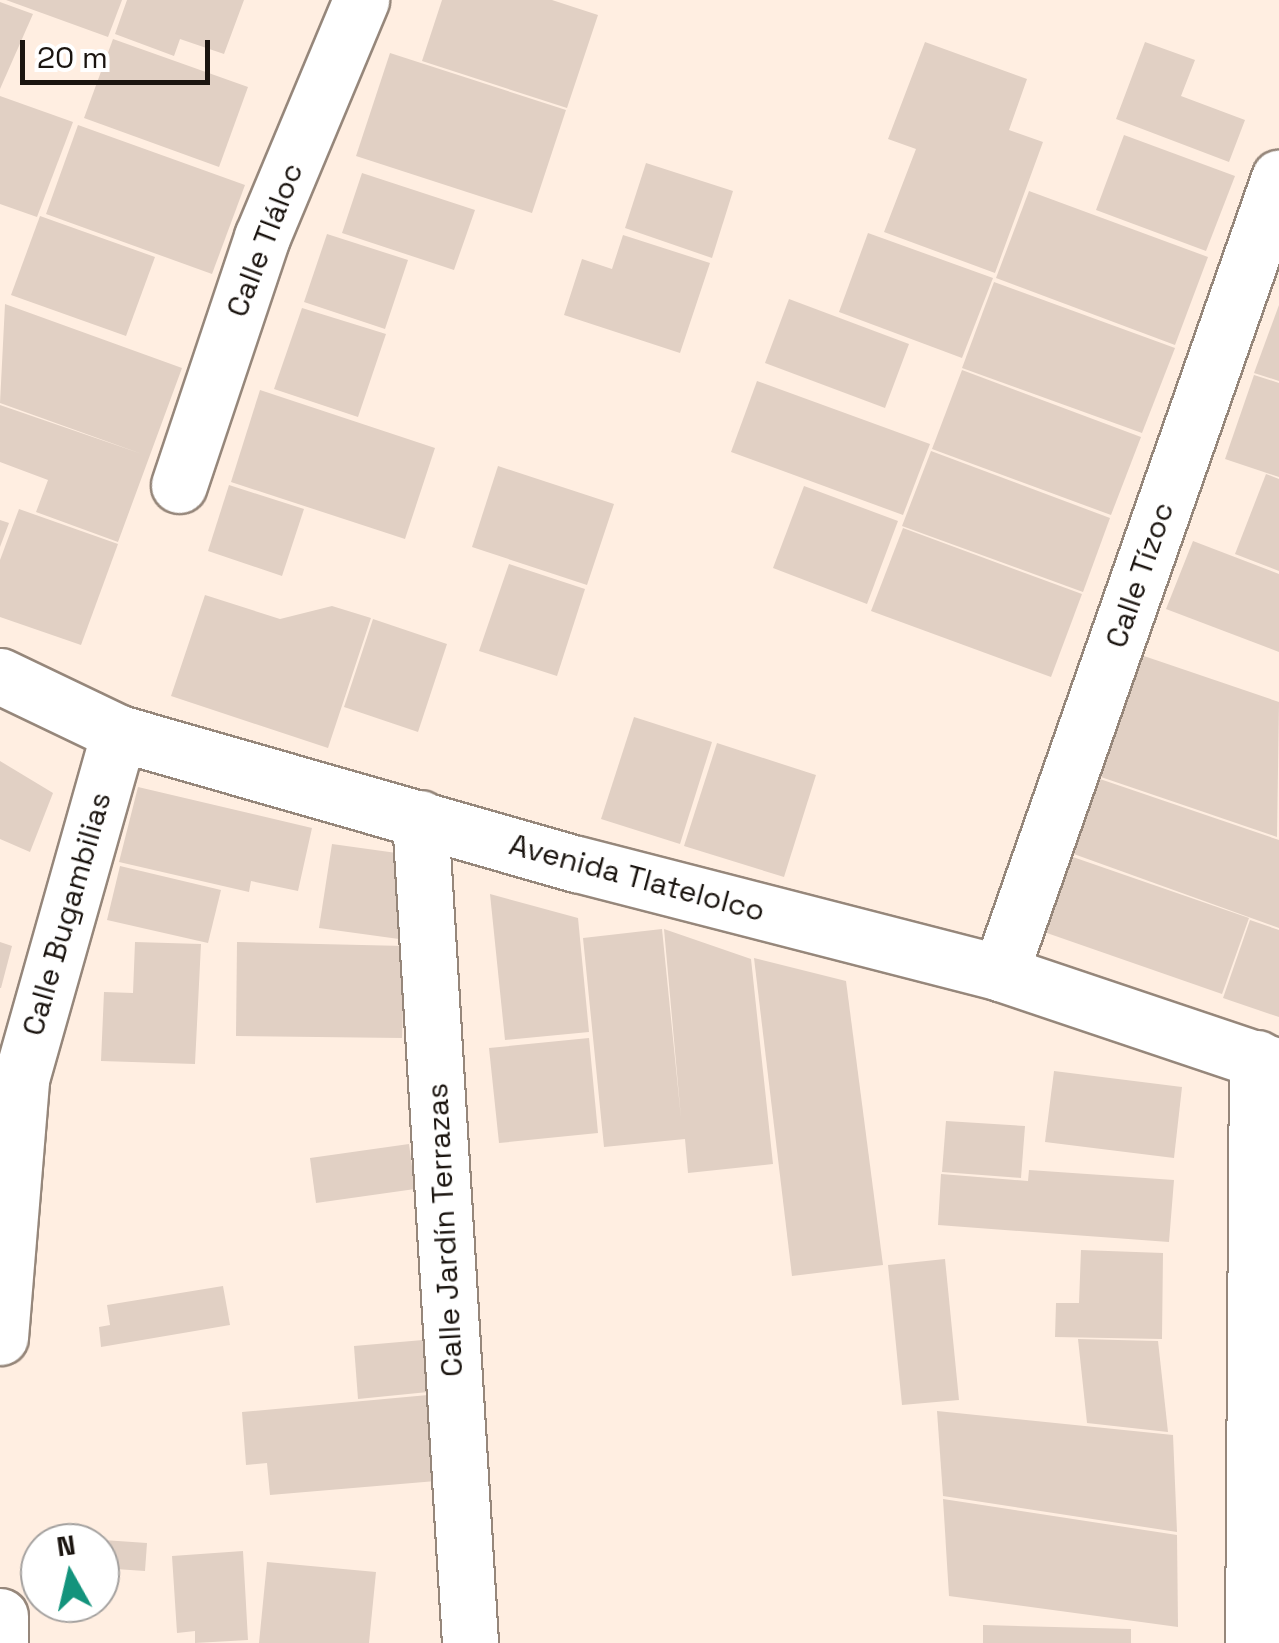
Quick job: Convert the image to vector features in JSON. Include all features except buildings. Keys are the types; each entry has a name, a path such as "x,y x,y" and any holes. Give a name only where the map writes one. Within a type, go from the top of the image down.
{"street":[{"name":"Calle Tláloc","path":"179,485 262,237 362,0"},
{"name":"Calle Tízoc","path":"1000,972 1279,178"},
{"name":"Avenida Tlatelolco","path":"0,676 118,732 420,818 1000,972 1268,1062"},
{"name":"Calle Bugambilias","path":"0,1336 10,1075 118,732"},
{"name":"Calle Jardín Terrazas","path":"420,818 470,1643"},
{"path":"1253,1643 1268,1062"},
{"path":"0,1616 0,1643"}]}
